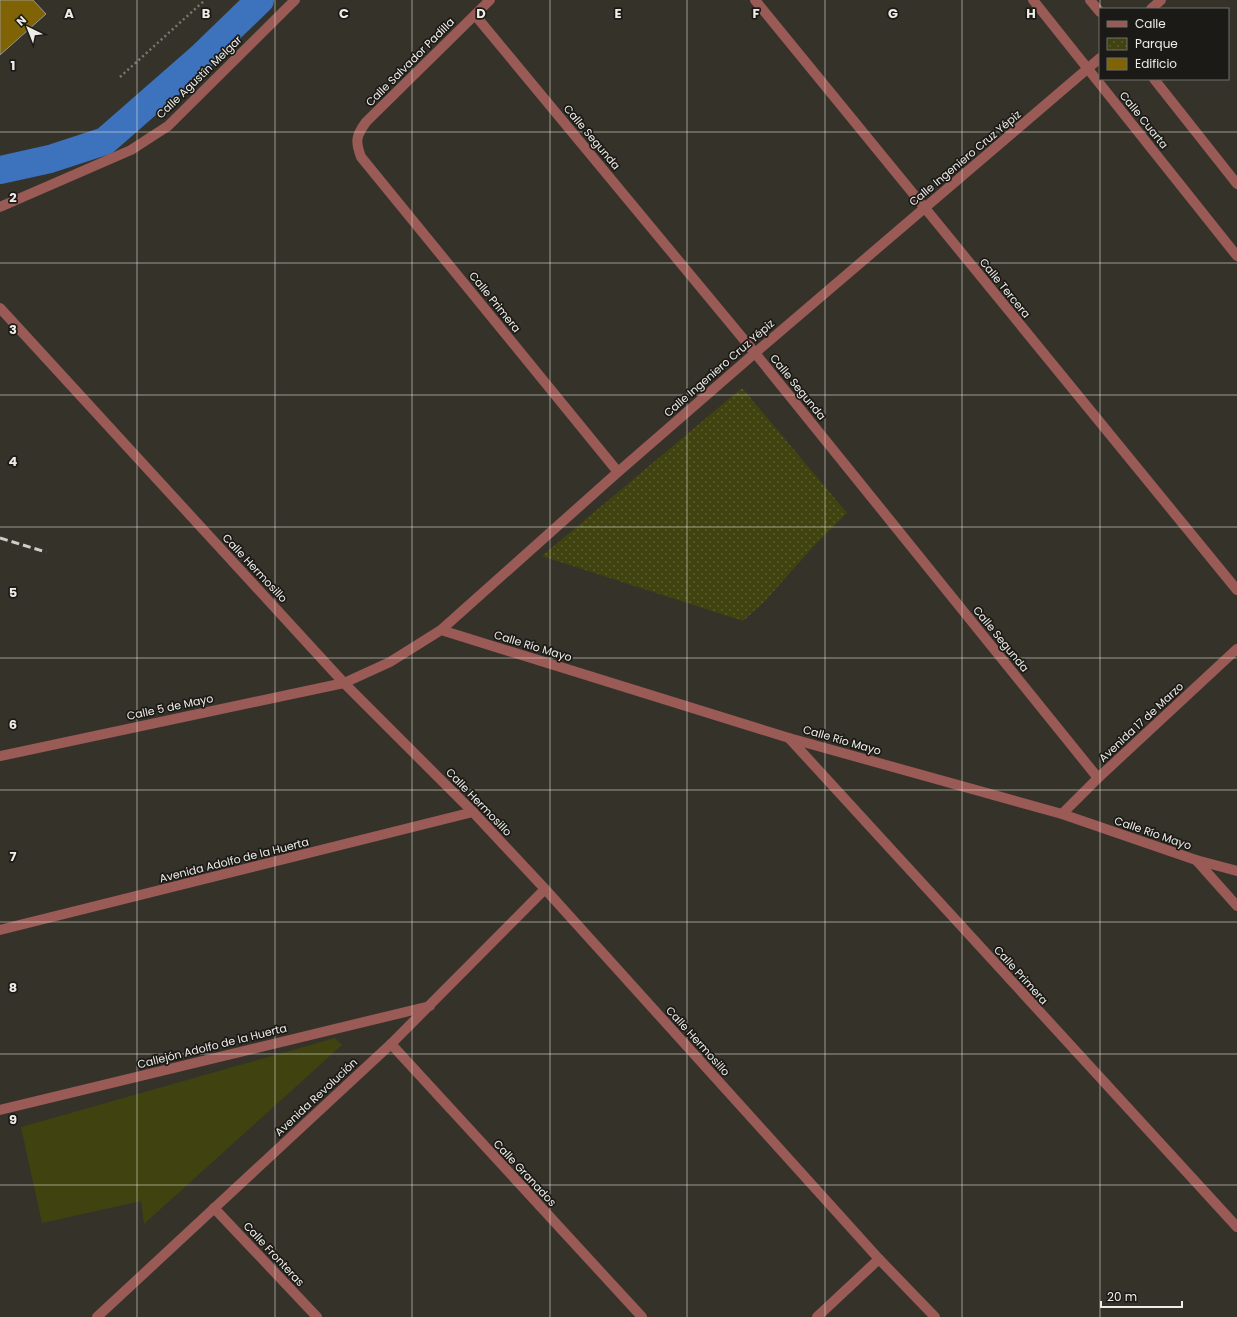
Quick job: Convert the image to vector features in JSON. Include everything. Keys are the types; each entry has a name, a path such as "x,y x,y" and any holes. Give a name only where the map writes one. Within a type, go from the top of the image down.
{"street":[{"name":"Calle Agustín Melgar","path":"0,207 131,150 168,126 295,0"},
{"name":"Calle Salvador Padilla","path":"357,145 358,132 366,122 490,0"},
{"name":"Calle Tercera","path":"755,0 924,209 1237,590"},
{"name":"Calle Cuarta","path":"1033,0 1237,256"},
{"path":"1090,0 1099,11"},
{"path":"1152,8 1161,0"},
{"name":"Calle Segunda","path":"475,15 755,353 1098,778"},
{"name":"Calle Ingeniero Cruz Yépiz","path":"344,683 390,662 442,630 618,472 1099,59"},
{"path":"1155,80 1237,184"},
{"name":"Calle Primera","path":"357,145 361,157 618,472"},
{"name":"Calle Hermosillo","path":"0,308 344,683 473,812 545,889 879,1259 935,1317"},
{"name":"Calle Río Mayo","path":"442,630 788,738 1062,814 1196,860 1237,871"},
{"name":"Avenida 17 de Marzo","path":"1062,814 1098,778 1237,649"},
{"name":"Calle 5 de Mayo","path":"0,756 344,683"},
{"name":"Calle Primera","path":"788,738 1237,1227"},
{"name":"Avenida Adolfo de la Huerta","path":"0,930 473,812"},
{"path":"1196,860 1237,906"},
{"name":"Avenida Revolución","path":"97,1317 391,1044 545,889"},
{"name":"Callejón Adolfo de la Huerta","path":"0,1110 430,1006"},
{"name":"Calle Granados","path":"391,1044 642,1317"},
{"name":"Calle Fronteras","path":"214,1208 317,1317"},
{"path":"818,1317 879,1259"}],"path":[{"path":"120,77 205,0"}],"green space":[{"path":"742,388 847,513 813,547 764,602 743,621 542,556"},
{"path":"335,1038 342,1045 144,1224 141,1201 42,1223 21,1127"}],"building":[{"path":"0,0 33,0 46,14 0,55"}],"waterway":[{"path":"0,170 50,159 105,141 201,57 260,0"}],"railway":[{"path":"0,538 46,552"}]}
